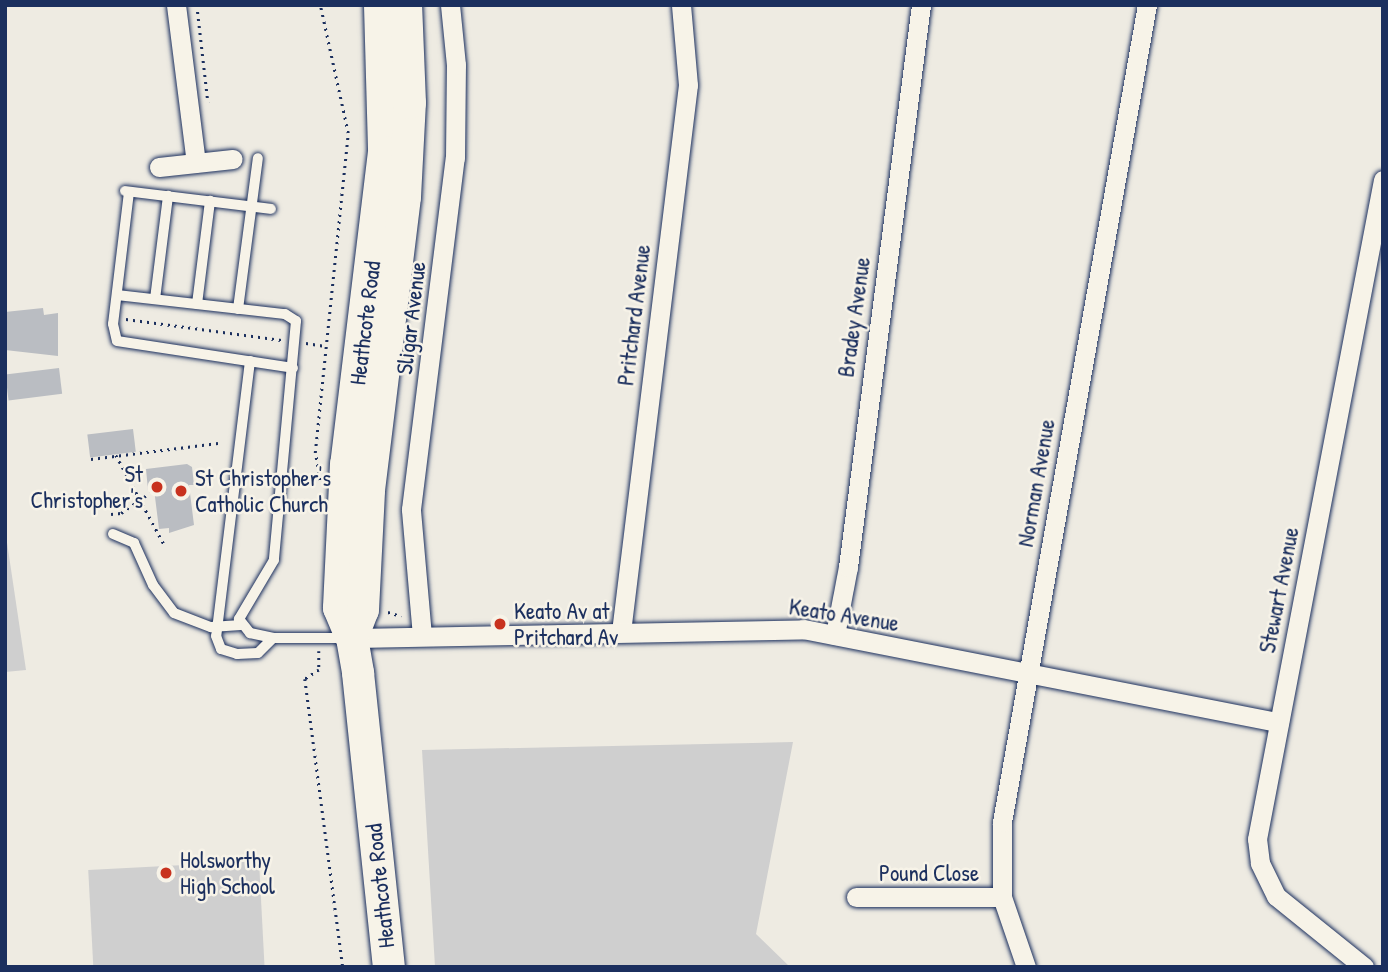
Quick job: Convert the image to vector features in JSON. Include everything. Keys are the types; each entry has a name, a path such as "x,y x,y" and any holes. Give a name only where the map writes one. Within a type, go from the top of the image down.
{"main road":[{"name":"Heathcote Road","path":"380,5 385,93 382,181 340,546 339,608 352,638 389,967"},
{"name":"Heathcote Road","path":"352,638 363,610 369,490 405,197 410,103 406,5"}],"street":[{"path":"176,5 196,163"},
{"name":"Sligar Avenue","path":"422,636 411,509 455,159 456,65 450,5"},
{"name":"Pritchard Avenue","path":"621,632 688,85 681,5"},
{"name":"Bradey Avenue","path":"835,635 848,567 921,5"},
{"name":"Norman Avenue","path":"1026,967 1002,897 1002,822 1147,5"},
{"path":"159,167 233,159"},
{"name":"Stewart Avenue","path":"1364,967 1284,905 1264,875 1258,828 1383,180"},
{"name":"Keato Avenue","path":"352,638 789,629 835,635 1279,722"},
{"name":"Pound Close","path":"856,897 1002,897"}],"lane":[{"path":"238,309 258,158"},
{"path":"271,209 127,191 114,317 115,337 124,344 293,369"},
{"path":"155,299 168,196"},
{"path":"197,304 209,201"},
{"path":"117,295 290,315 298,324 274,560 265,579 242,608 241,625"},
{"path":"250,361 217,644 228,653 258,653 273,638"},
{"path":"113,534 137,547 150,579 169,609 192,622 217,627 241,625 250,633 273,638 352,638"}],"path":[{"path":"197,5 209,108"},
{"path":"320,5 348,133 315,453 325,488"},
{"path":"114,317 324,346"},
{"path":"91,459 218,443"},
{"path":"116,455 165,546"},
{"path":"111,514 121,513 150,493"},
{"path":"319,670 305,679 343,967"}],"shaded area":[{"path":"5,529 26,670 5,672"},
{"path":"793,742 756,934 790,967 435,967 422,750"},
{"path":"259,861 265,967 93,967 88,870"}],"building":[{"path":"43,308 44,315 58,313 58,356 5,350 5,312"},
{"path":"59,368 62,394 9,400 5,375"},
{"path":"133,429 136,452 90,457 87,435"},
{"path":"187,464 192,467 194,485 189,485 194,525 169,533 169,528 159,529 154,489 148,490 146,469"}],"place":[{"name":"St Christopher's","path":"157,487"},
{"name":"St Christopher's Catholic Church","path":"181,491"},
{"name":"Keato Av at Pritchard Av","path":"500,624"},
{"name":"Holsworthy High School","path":"166,873"}]}
